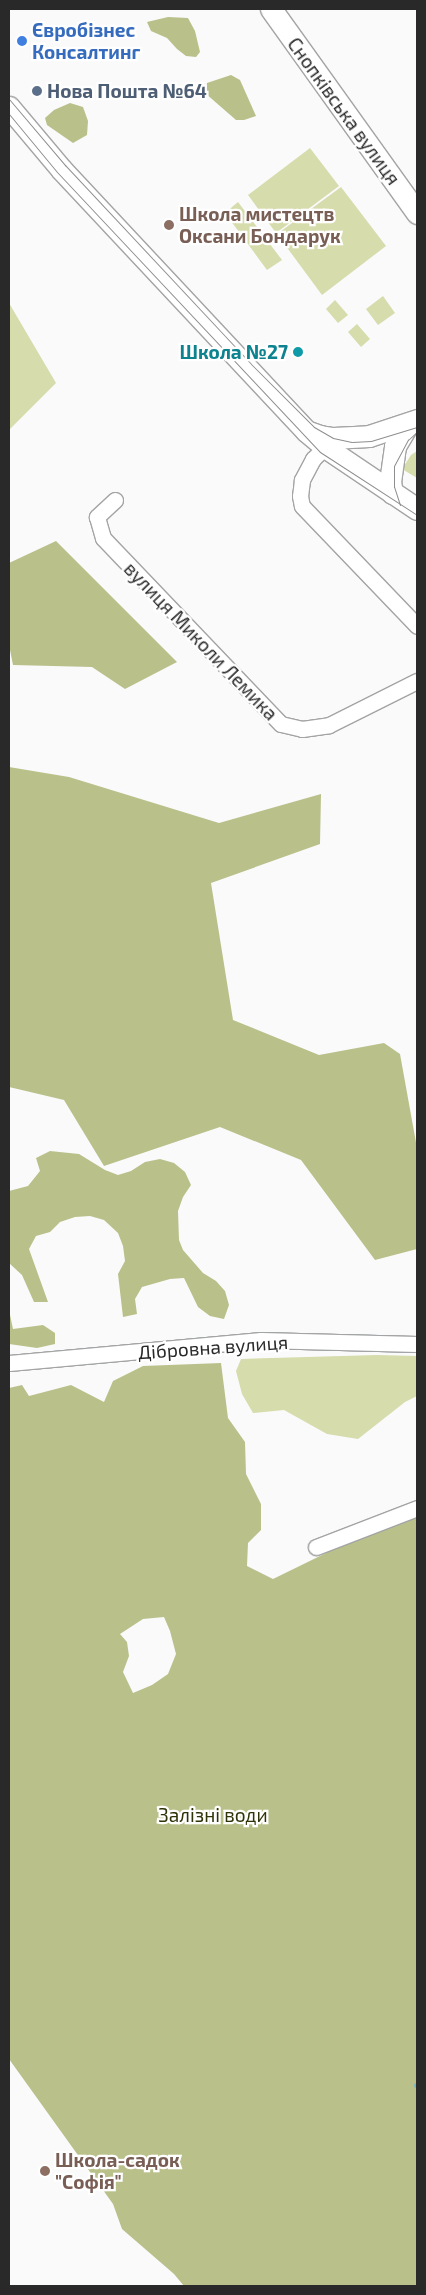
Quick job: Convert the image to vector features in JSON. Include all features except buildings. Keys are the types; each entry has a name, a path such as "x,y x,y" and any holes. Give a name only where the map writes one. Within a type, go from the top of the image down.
{"main road":[{"name":"Снопківська вулиця","path":"271,9 417,213"},
{"path":"9,107 68,176 306,431 325,447 417,509"},
{"path":"306,431 320,436 361,437 413,422"},
{"path":"392,493 390,482 393,453 401,432 413,422"}],"street":[{"path":"325,447 313,459 302,480 302,506 417,626"},
{"name":"вулиця Миколи Лемика","path":"115,500 97,517 103,538 281,724 302,729 329,724 417,680"},
{"name":"Дібровна вулиця","path":"9,1363 261,1340 417,1344"},
{"path":"316,1547 417,1508"}],"green space":[{"path":"168,17 188,18 195,31 200,52 196,57 186,56 167,38 151,31 147,22"},
{"path":"231,75 240,80 256,116 244,120 236,120 205,93 207,83"},
{"path":"70,103 83,107 88,121 87,135 73,143 47,125 45,118 54,110"},
{"path":"310,148 339,186 276,233 248,195"},
{"path":"341,187 386,246 322,295 277,234"},
{"path":"238,202 282,260 267,270 225,213"},
{"path":"383,296 395,313 378,325 366,309"},
{"path":"335,300 348,315 338,323 326,309"},
{"path":"9,303 56,383 9,430"},
{"path":"357,324 370,339 361,347 348,332"},
{"path":"417,451 417,478 402,469 411,455"},
{"path":"56,541 177,662 125,689 92,667 13,665 9,645 9,563"},
{"path":"9,767 69,777 219,823 321,794 320,844 211,883 233,1020 319,1055 384,1043 400,1054 417,1148 417,1249 375,1260 301,1160 220,1127 104,1166 64,1100 9,1087"},
{"path":"50,1151 79,1154 105,1170 118,1175 131,1171 145,1162 160,1159 174,1163 185,1172 191,1185 183,1197 178,1211 179,1240 183,1250 203,1273 216,1281 225,1291 229,1305 224,1319 210,1316 198,1307 184,1278 170,1279 142,1287 135,1299 137,1314 123,1317 118,1274 125,1261 123,1246 118,1233 104,1220 90,1216 75,1217 60,1222 50,1232 36,1236 29,1249 48,1302 34,1302 22,1275 9,1263 9,1191 28,1186 40,1171 36,1158"},
{"path":"9,1310 13,1329 43,1325 55,1333 55,1344 37,1348 9,1344"},
{"path":"377,1355 417,1356 417,1396 405,1402 358,1439 327,1434 284,1410 253,1413 242,1394 236,1371 241,1359"},
{"name":"Залізні води","path":"221,1363 228,1418 245,1442 246,1474 261,1504 261,1530 248,1543 247,1566 273,1579 365,1534 417,1516 417,2286 184,2286 174,2274 122,2229 113,2204 9,2059 9,1388 22,1385 29,1396 71,1385 104,1402 113,1381 143,1366","holes":["164,1617 176,1654 168,1674 152,1685 133,1693 123,1672 129,1656 127,1642 120,1634 143,1619"]}],"tram line":[{"path":"9,99 65,165 251,364 314,427 333,438 352,442 371,441 417,427"},
{"path":"9,114 57,172 320,452 417,515"},
{"path":"400,505 394,487 394,466 408,440 417,432"}],"place":[{"name":"Євробізнес Консалтинг","path":"22,41"},
{"name":"Нова Пошта №64","path":"37,91"},
{"name":"Школа мистецтв Оксани Бондарук","path":"169,225"},
{"name":"Школа №27","path":"298,352"},
{"name":"Школа-садок \"Софія\"","path":"45,2171"}]}
